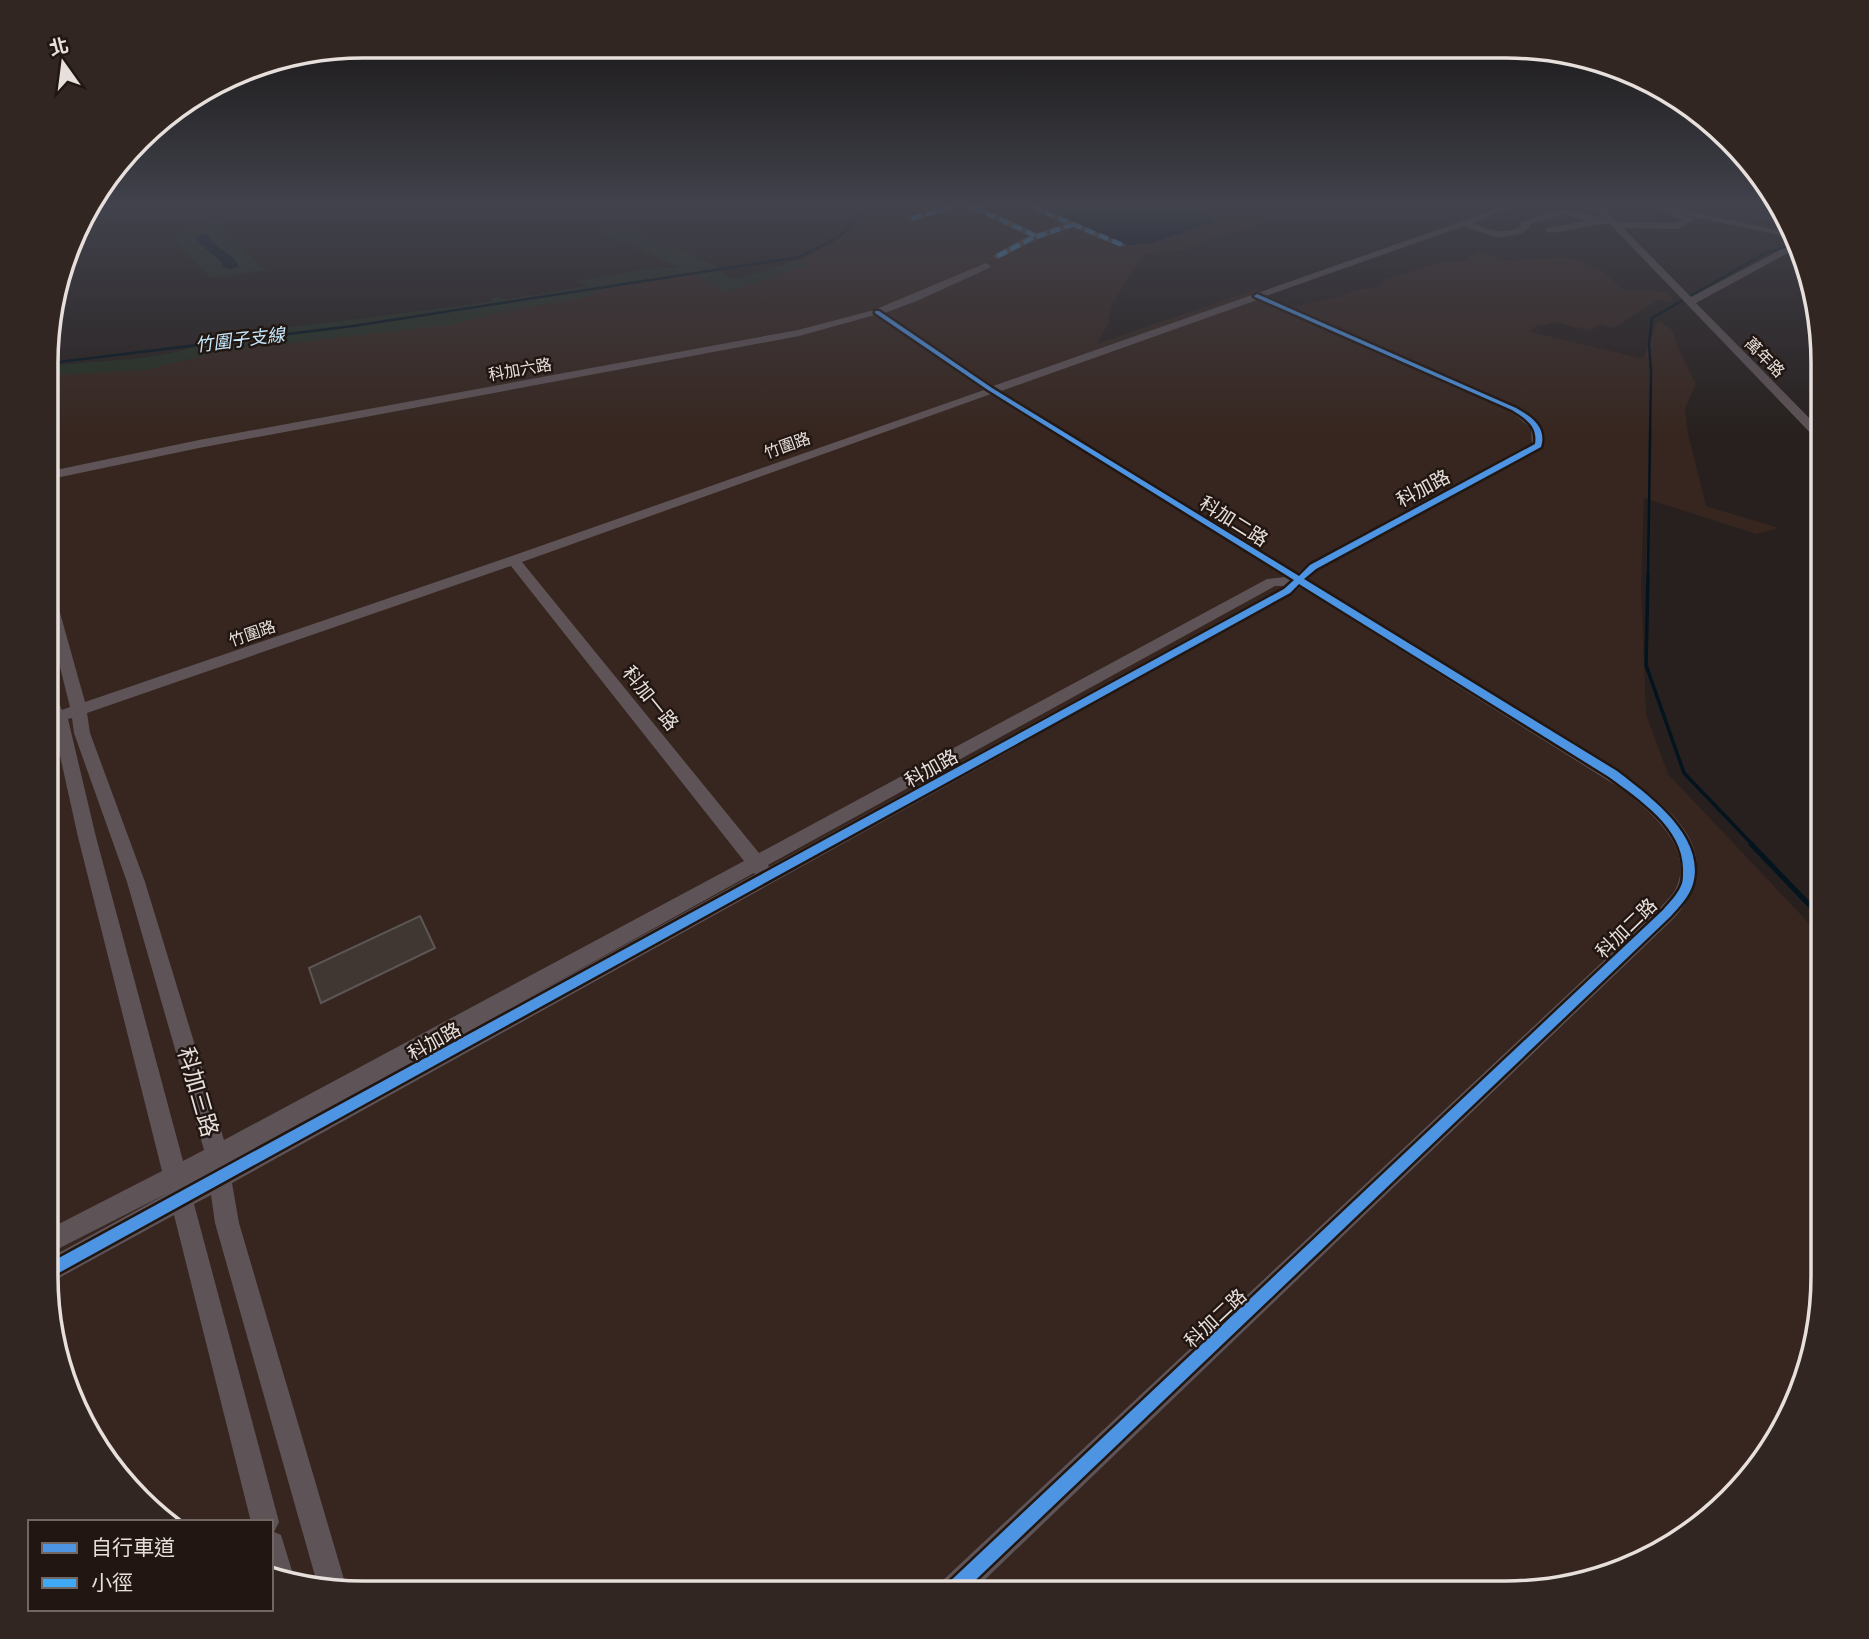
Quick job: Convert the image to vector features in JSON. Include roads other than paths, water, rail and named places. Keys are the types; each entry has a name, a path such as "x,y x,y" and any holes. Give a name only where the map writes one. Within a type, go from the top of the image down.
{"street":[{"name":"科加六路","path":"58,474 199,444 740,346 877,312 948,283"},
{"name":"竹圍路","path":"62,711 514,560 1292,283"},
{"name":"萬年路","path":"1672,283 1811,427"},
{"path":"1687,299 1719,283"},
{"name":"科加路","path":"58,1265 177,1190 768,878 1287,591 1313,567 1534,449 1540,436 1533,422 1514,409 1257,296"},
{"name":"科加二路","path":"877,312 990,389 1595,763 1638,793 1664,817 1678,835 1688,868 1688,883 1667,913 963,1581"},
{"name":"科加一路","path":"514,560 768,878"},
{"name":"科加路","path":"218,1168 755,862 1272,582 1297,581"},
{"name":"科加三路","path":"58,675 65,753 264,1520"},
{"name":"科加三路","path":"62,711 82,733 136,882 218,1168 227,1223 330,1580"},
{"name":"科加路","path":"58,1237 177,1190"}],"waterway":[{"name":"竹圍子支線","path":"58,362 353,326 628,283"},
{"path":"1648,577 1651,371 1649,344 1652,318 1712,283"},
{"path":"1648,575 1646,665 1684,773 1753,845"},
{"path":"1751,844 1811,906"}]}
